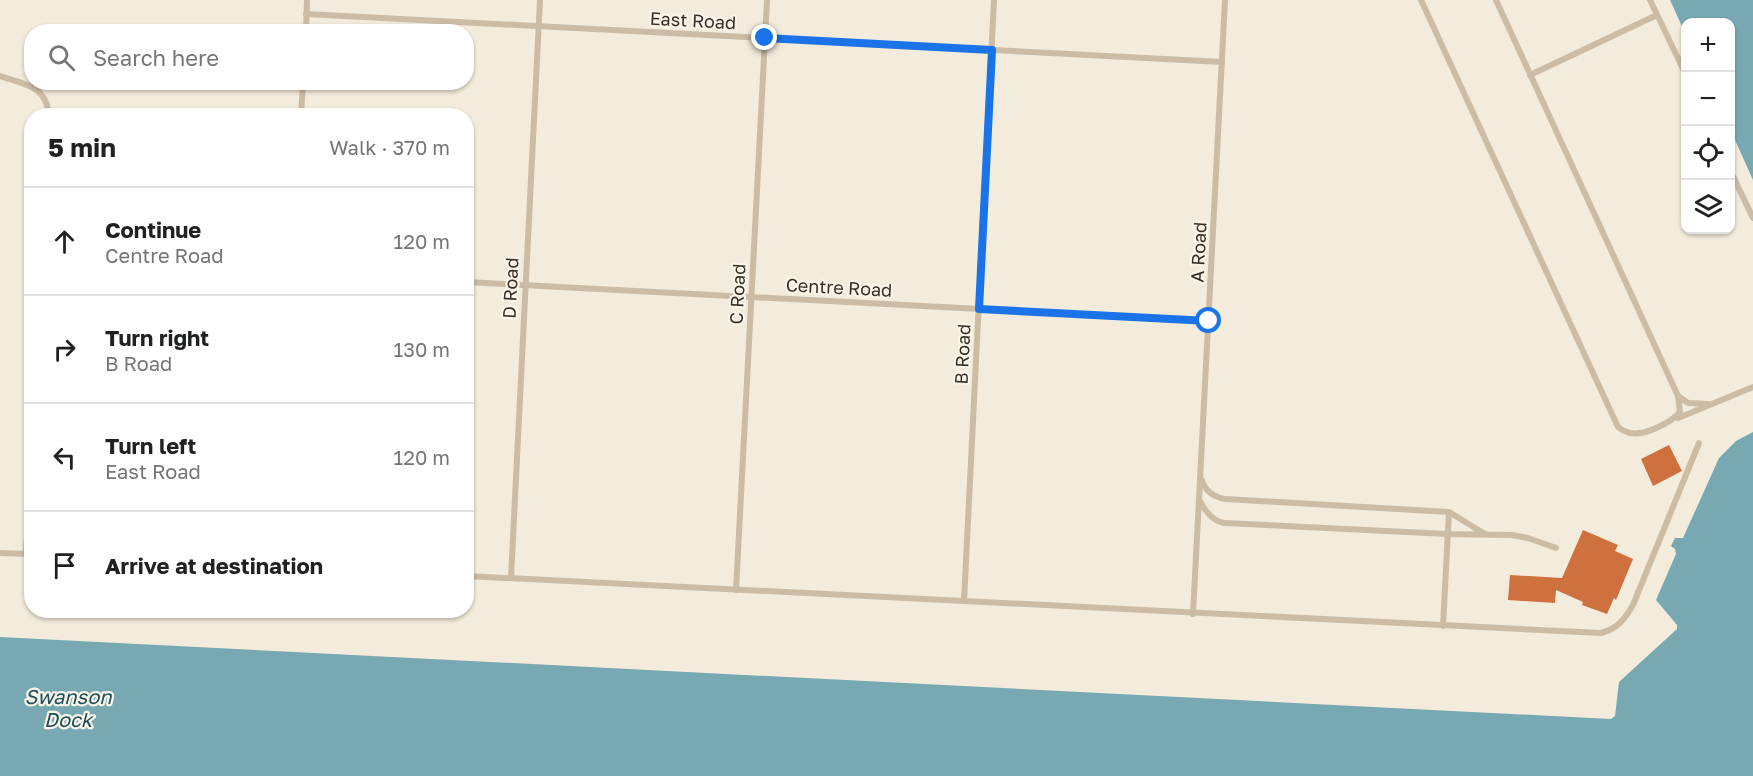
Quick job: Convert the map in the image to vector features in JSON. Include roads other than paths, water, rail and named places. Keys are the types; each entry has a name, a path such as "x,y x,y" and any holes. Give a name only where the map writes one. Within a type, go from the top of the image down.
{"lane":[{"path":"306,24 307,0"},
{"name":"D Road","path":"511,578 540,0"},
{"name":"C Road","path":"736,590 767,0"},
{"name":"B Road","path":"964,601 994,0"},
{"name":"A Road","path":"1193,614 1225,0"},
{"path":"1421,0 1618,427 1627,433 1643,433 1753,387"},
{"path":"1496,0 1678,396 1680,412 1674,419"},
{"path":"1650,0 1685,72"},
{"name":"East Road","path":"306,14 1222,62"},
{"path":"1530,75 1657,15"},
{"path":"0,76 24,85"},
{"path":"36,90 41,94 48,108"},
{"path":"301,108 303,90"},
{"path":"1735,179 1753,218"},
{"name":"Centre Road","path":"474,282 1209,321"},
{"path":"1678,396 1688,403 1711,404"},
{"path":"474,576 1601,633 1613,630 1633,605 1699,443"},
{"path":"1201,477 1206,489 1225,499 1449,512 1486,534"},
{"path":"1199,500 1211,516 1224,523 1486,534 1528,538 1556,548"},
{"path":"1443,626 1449,512"},
{"path":"0,553 24,554"}],"water":[{"path":"1670,0 1753,0 1753,180 1735,140 1735,18 1681,18 1681,24"},
{"name":"Swanson Dock","path":"1753,432 1753,776 0,776 0,637 1611,719 1615,716 1619,682 1677,629 1677,625 1656,600 1676,554 1675,549 1671,546 1675,538 1683,538 1719,458 1736,441"}]}
